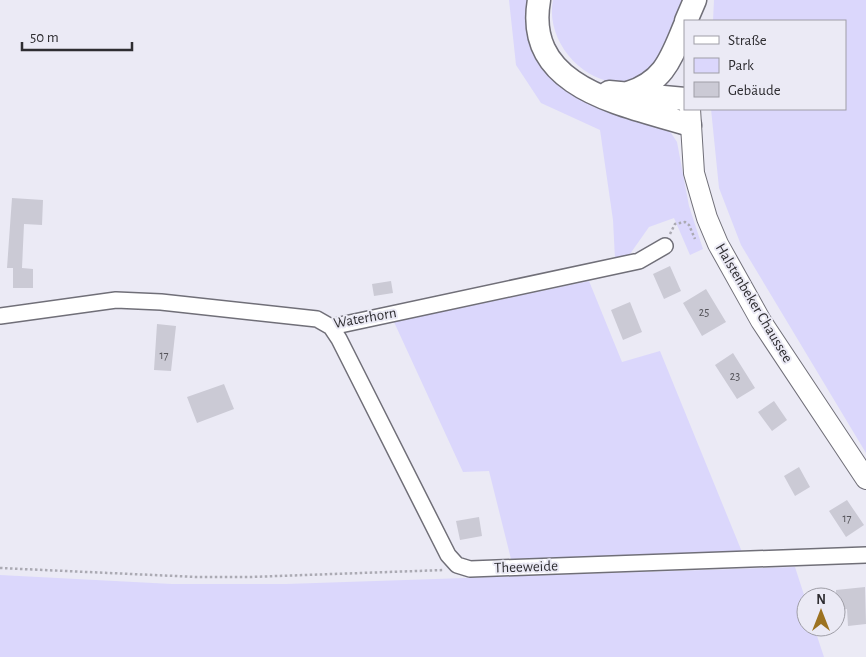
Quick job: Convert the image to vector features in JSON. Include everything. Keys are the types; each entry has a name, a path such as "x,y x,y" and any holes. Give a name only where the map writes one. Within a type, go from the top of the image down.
{"highway":[{"path":"539,0 537,19 547,55 572,83 642,112 690,117"},
{"path":"686,20 695,0"},
{"path":"628,93 646,87 664,71 684,27"},
{"path":"588,91 684,99"}],"main road":[{"path":"694,20 695,0"},
{"name":"Halstenbeker Chaussee","path":"690,117 694,172 707,218 718,244 761,321 866,479"}],"street":[{"name":"Waterhorn","path":"0,316 116,300 161,302 317,319 331,326 639,260 665,246"},
{"path":"331,326 340,339 448,555 457,565"},
{"name":"Theeweide","path":"457,565 470,569 866,555"}],"path":[{"path":"675,224 685,222 689,225 698,245"},
{"path":"0,568 187,577 250,577 440,571 457,565"}],"green space":[{"path":"509,0 531,0 538,55 558,85 583,100 661,125 671,133 677,142 689,206 703,249 690,255 674,218 649,227 630,254 615,259 613,220 600,130 541,103 516,65"},
{"path":"553,0 684,0 671,40 651,72 630,82 612,82 595,76 579,66 566,53 557,36 552,18"},
{"path":"714,0 866,0 866,453 741,245 719,188 711,110 846,110 846,20 713,20"},
{"path":"589,281 622,362 660,351 742,552 511,559 489,471 463,472 394,322"},
{"path":"795,567 801,587 796,587 796,637 817,637 824,657 0,657 0,575 172,584 286,584"}],"building":[{"path":"12,198 43,200 42,225 24,224 22,268 33,269 33,288 13,288 13,268 7,268"},
{"path":"670,266 681,291 664,299 653,274"},
{"path":"391,281 393,293 374,296 372,284"},
{"path":"706,289 726,322 702,336 683,303"},
{"path":"630,302 642,332 623,340 611,310"},
{"path":"157,324 176,326 171,371 154,370"},
{"path":"733,353 755,388 737,399 715,365"},
{"path":"224,384 234,409 197,423 187,397"},
{"path":"774,401 787,420 772,431 758,412"},
{"path":"799,467 810,487 795,496 784,476"},
{"path":"847,500 864,525 846,537 829,511"},
{"path":"479,517 482,536 460,540 456,521"},
{"path":"865,587 866,624 848,626 846,589"}]}
